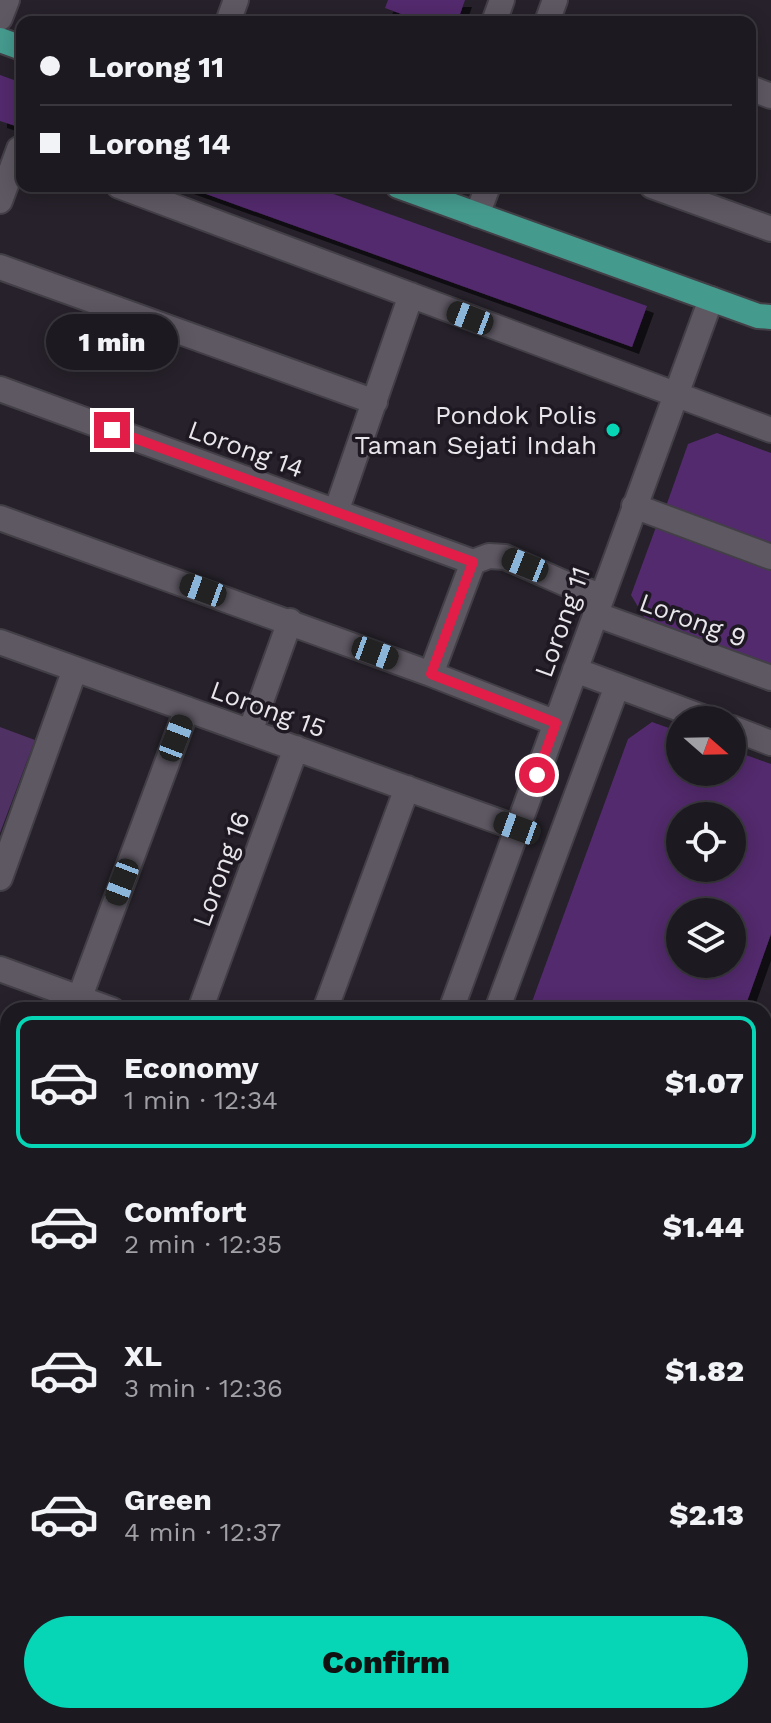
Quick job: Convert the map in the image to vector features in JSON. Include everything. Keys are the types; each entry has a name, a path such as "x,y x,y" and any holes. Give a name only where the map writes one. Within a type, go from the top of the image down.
{"main road":[{"path":"414,192 767,321"}],"street":[{"path":"0,18 7,0"},
{"path":"0,201 14,147"},
{"path":"135,192 771,430"},
{"path":"477,215 486,192"},
{"path":"669,192 771,229"},
{"path":"0,267 375,402"},
{"path":"336,512 411,295"},
{"name":"Lorong 11","path":"454,1002 711,299"},
{"name":"Lorong 14","path":"0,389 473,562"},
{"path":"634,506 771,557"},
{"path":"0,518 290,621 556,723"},
{"name":"Lorong 9","path":"473,562 489,556 505,557 564,583 599,605 771,678"},
{"path":"431,674 473,562"},
{"path":"250,732 290,621"},
{"name":"Lorong 15","path":"0,642 517,828"},
{"path":"0,878 75,669"},
{"path":"575,670 672,706"},
{"path":"500,1002 617,686"},
{"path":"78,1002 187,709"},
{"path":"746,733 771,743"},
{"name":"Lorong 16","path":"203,1002 296,748"},
{"path":"328,1002 407,788"},
{"path":"0,969 73,1002"}],"shaded area":[{"path":"0,727 35,740 0,833"}],"building":[{"path":"388,0 465,0 459,16 407,16 385,8"},
{"path":"0,75 16,81 16,126 0,121"},
{"path":"201,192 328,192 647,306 632,347"},
{"path":"717,433 771,453 771,551 664,512 688,444"},
{"path":"656,527 771,568 771,666 647,622 631,595"},
{"path":"652,722 666,727 666,786 746,786 746,755 771,764 771,934 747,1002 532,1002 628,739"}],"place":[{"name":"Pondok Polis Taman Sejati Indah","path":"613,430"}],"route":[{"path":"112,430 473,562 431,674 556,723 537,775"}]}
